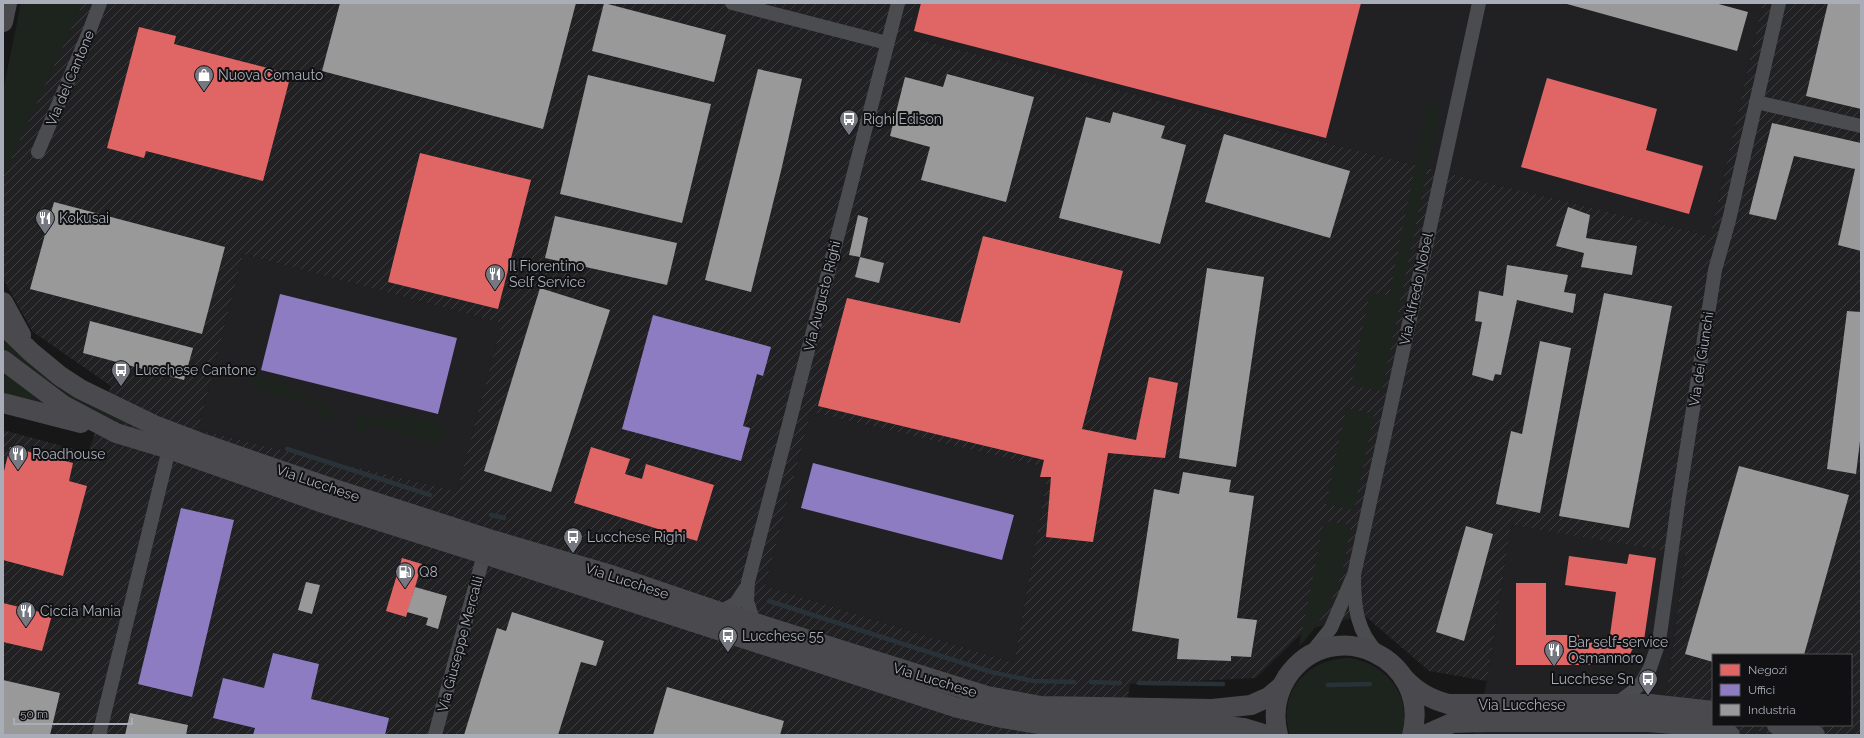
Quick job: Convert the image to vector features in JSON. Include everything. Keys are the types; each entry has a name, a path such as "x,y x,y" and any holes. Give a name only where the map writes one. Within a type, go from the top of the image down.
{"main road":[{"path":"3,22 7,3"},
{"path":"3,302 31,352"},
{"name":"Via Lucchese","path":"3,325 31,352 60,376 80,388 154,425 204,444 339,491 489,539 608,574 720,612 975,693 1041,706 1198,709 1240,708 1258,703 1269,697 1282,686 1292,670 1308,656 1329,648 1348,646 1367,649 1381,655 1393,665 1419,692 1429,698 1448,704 1616,704 1649,713"},
{"name":"Via Lucchese","path":"3,360 63,405 116,433 169,449 326,504 951,705 1002,718 1038,724 1224,726 1249,729 1267,735"},
{"path":"3,403 116,433"},
{"name":"Via Lucchese","path":"1404,677 1411,691 1414,706 1415,721 1412,735"},
{"name":"Via Lucchese","path":"1278,735 1276,710 1282,686"},
{"path":"1649,713 1712,710"},
{"path":"1649,713 1730,735"},
{"name":"Via Lucchese","path":"1425,735 1452,723 1487,728 1649,713"},
{"path":"1781,726 1815,735"}],"street":[{"name":"Via del Cantone","path":"38,152 100,3"},
{"path":"732,3 888,43"},
{"name":"Via Augusto Righi","path":"720,612 736,603 746,588 898,3"},
{"name":"Via Alfredo Nobel","path":"1308,656 1320,644 1331,628 1354,575 1479,3"},
{"name":"Via dei Giunchi","path":"1616,704 1642,682 1650,668 1659,642 1679,497 1715,270 1729,220 1779,3"},
{"path":"1756,102 1861,126"},
{"path":"99,735 169,449"},
{"name":"Via Giuseppe Mercalli","path":"435,735 484,554"},
{"name":"Via Alfredo Nobel","path":"1354,575 1354,599 1362,629 1369,643 1381,655"},
{"name":"Via Augusto Righi","path":"746,588 748,609 754,623"}],"shaded area":[{"path":"21,3 83,3 3,177 3,91"},
{"path":"77,3 916,3 908,37 1422,167 1710,236 1763,3 1861,3 1861,735 1661,735 1685,554 1511,525 1487,681 1429,671 1364,615 1305,630 1256,678 1130,684 1122,735 3,735 3,430 88,453 111,386 33,332 3,279 3,177","holes":["243,254 502,323 457,491 198,430","811,412 1049,468 1014,663 765,586"]},
{"path":"916,3 1763,3 1710,236 1422,167 908,37"},
{"path":"1428,102 1440,105 1382,391 1351,385 1370,292 1389,296"},
{"path":"243,254 502,323 457,491 198,430"},
{"path":"3,339 33,365 136,425 109,420 61,395 3,351"},
{"path":"3,365 52,409 3,396"},
{"path":"252,374 286,384 313,400 333,409 330,420 319,417 321,407 249,386"},
{"path":"1346,408 1374,414 1354,510 1326,504"},
{"path":"811,412 1049,468 1014,663 765,586"},
{"path":"358,416 379,418 412,416 445,425 439,446 371,424 368,435 355,429"},
{"path":"1324,521 1351,525 1346,556 1338,584 1324,613 1306,639 1299,646"},
{"path":"1511,525 1685,553 1661,735 1474,735 1487,681"},
{"path":"1350,658 1375,667 1386,675 1394,685 1404,708 1404,721 1401,735 1290,735 1287,719 1288,705 1292,692 1299,680 1309,671 1321,664"},
{"path":"1752,729 1774,735 1751,733"}],"building: Negozi":[{"path":"921,3 1361,3 1326,138 914,31"},
{"name":"Nuova Comauto","path":"139,27 176,36 174,44 291,74 263,181 146,151 144,158 107,148"},
{"path":"1547,78 1657,109 1646,150 1703,166 1689,214 1521,167"},
{"path":"420,153 531,180 498,309 388,282"},
{"path":"983,236 1123,271 1082,429 1136,440 1149,377 1178,383 1165,458 1108,453 1093,542 1046,537 1051,477 1040,477 1044,460 818,406 847,298 960,323"},
{"path":"10,447 73,463 69,481 87,486 63,576 3,560 3,475"},
{"path":"591,447 630,459 625,474 642,479 646,464 714,485 697,541 574,503"},
{"path":"1629,554 1656,558 1644,640 1638,639 1630,654 1589,665 1579,663 1579,665 1516,665 1516,583 1546,583 1546,635 1579,635 1579,644 1606,641 1615,636 1610,635 1616,592 1565,585 1569,556 1627,564"},
{"path":"402,558 422,564 406,617 386,611"},
{"name":"Ciccia Mania","path":"3,603 52,615 42,651 3,642"}],"building: Uffici":[{"path":"280,294 457,338 438,414 261,370"},
{"path":"653,315 771,347 763,376 757,374 743,426 750,428 741,461 622,429"},
{"path":"813,463 1014,515 1002,560 801,508"},
{"path":"181,508 234,520 192,697 138,684"},
{"path":"273,653 319,664 311,699 389,718 385,735 253,735 255,728 213,718 223,678 264,688"}],"building: Industria":[{"path":"340,3 576,3 543,129 322,71"},
{"path":"604,3 726,35 714,82 592,51"},
{"path":"1715,3 1748,12 1737,51 1567,4"},
{"path":"1828,3 1861,3 1861,109 1806,96"},
{"path":"758,69 802,79 751,292 705,280"},
{"path":"947,74 1034,97 1006,202 921,180 930,147 890,136 905,77 943,87"},
{"path":"588,75 711,104 682,223 560,194"},
{"path":"1113,112 1165,126 1161,138 1186,145 1160,244 1059,218 1086,117 1110,123"},
{"path":"1772,123 1861,143 1861,251 1838,245 1855,169 1794,156 1776,220 1749,214"},
{"path":"1224,134 1350,171 1330,238 1205,202"},
{"path":"54,202 225,247 202,334 30,289"},
{"path":"1568,207 1590,215 1586,238 1637,246 1632,275 1581,267 1584,253 1556,246"},
{"path":"858,215 868,218 860,257 849,255"},
{"path":"555,216 677,243 667,285 545,258"},
{"path":"860,257 884,263 879,283 855,277"},
{"path":"1507,265 1568,275 1564,292 1576,294 1573,313 1517,300 1501,375 1495,374 1493,381 1472,375 1482,322 1475,321 1479,291 1503,296"},
{"path":"1207,268 1264,277 1236,467 1179,458"},
{"path":"540,288 610,310 551,492 484,471"},
{"path":"1604,293 1672,306 1629,528 1559,516"},
{"path":"1847,311 1861,312 1861,433 1856,474 1827,469"},
{"path":"90,321 193,348 184,380 83,353"},
{"path":"1540,341 1571,348 1540,513 1496,504 1511,431 1522,434"},
{"path":"1739,466 1849,495 1804,654 1712,654 1712,662 1685,654"},
{"path":"1183,472 1231,480 1229,492 1254,496 1237,618 1257,620 1251,657 1231,656 1231,661 1177,659 1179,639 1132,631 1154,489 1179,494"},
{"path":"1466,526 1493,534 1464,641 1436,632"},
{"path":"306,582 320,585 312,614 298,610"},
{"path":"415,587 447,596 438,629 426,625 428,618 407,612"},
{"path":"512,612 604,641 596,666 581,662 558,735 464,735 497,628 506,631"},
{"path":"3,680 60,693 50,735 3,735"},
{"path":"667,687 784,721 780,735 653,735"},
{"path":"130,713 188,725 186,735 125,735"}],"waterway":[{"path":"287,449 430,495"},
{"path":"491,515 504,518"},
{"path":"769,601 991,672 1033,681 1074,682"},
{"path":"1091,682 1120,683"},
{"path":"1139,683 1223,684"},
{"path":"1328,685 1370,684"}],"place":[{"name":"Nuova Comauto","path":"204,92"},
{"name":"Righi Edison","path":"849,136"},
{"name":"Kokusai","path":"45,235"},
{"name":"Il Fiorentino Self Service","path":"495,291"},
{"name":"Lucchese Cantone","path":"121,387"},
{"name":"Roadhouse","path":"18,471"},
{"name":"Lucchese Righi","path":"573,554"},
{"name":"Q8","path":"405,589"},
{"name":"Ciccia Mania","path":"26,628"},
{"name":"Lucchese 55","path":"728,653"},
{"name":"Bar self-service Osmannoro","path":"1554,667"},
{"name":"Lucchese Sn","path":"1648,696"}]}
